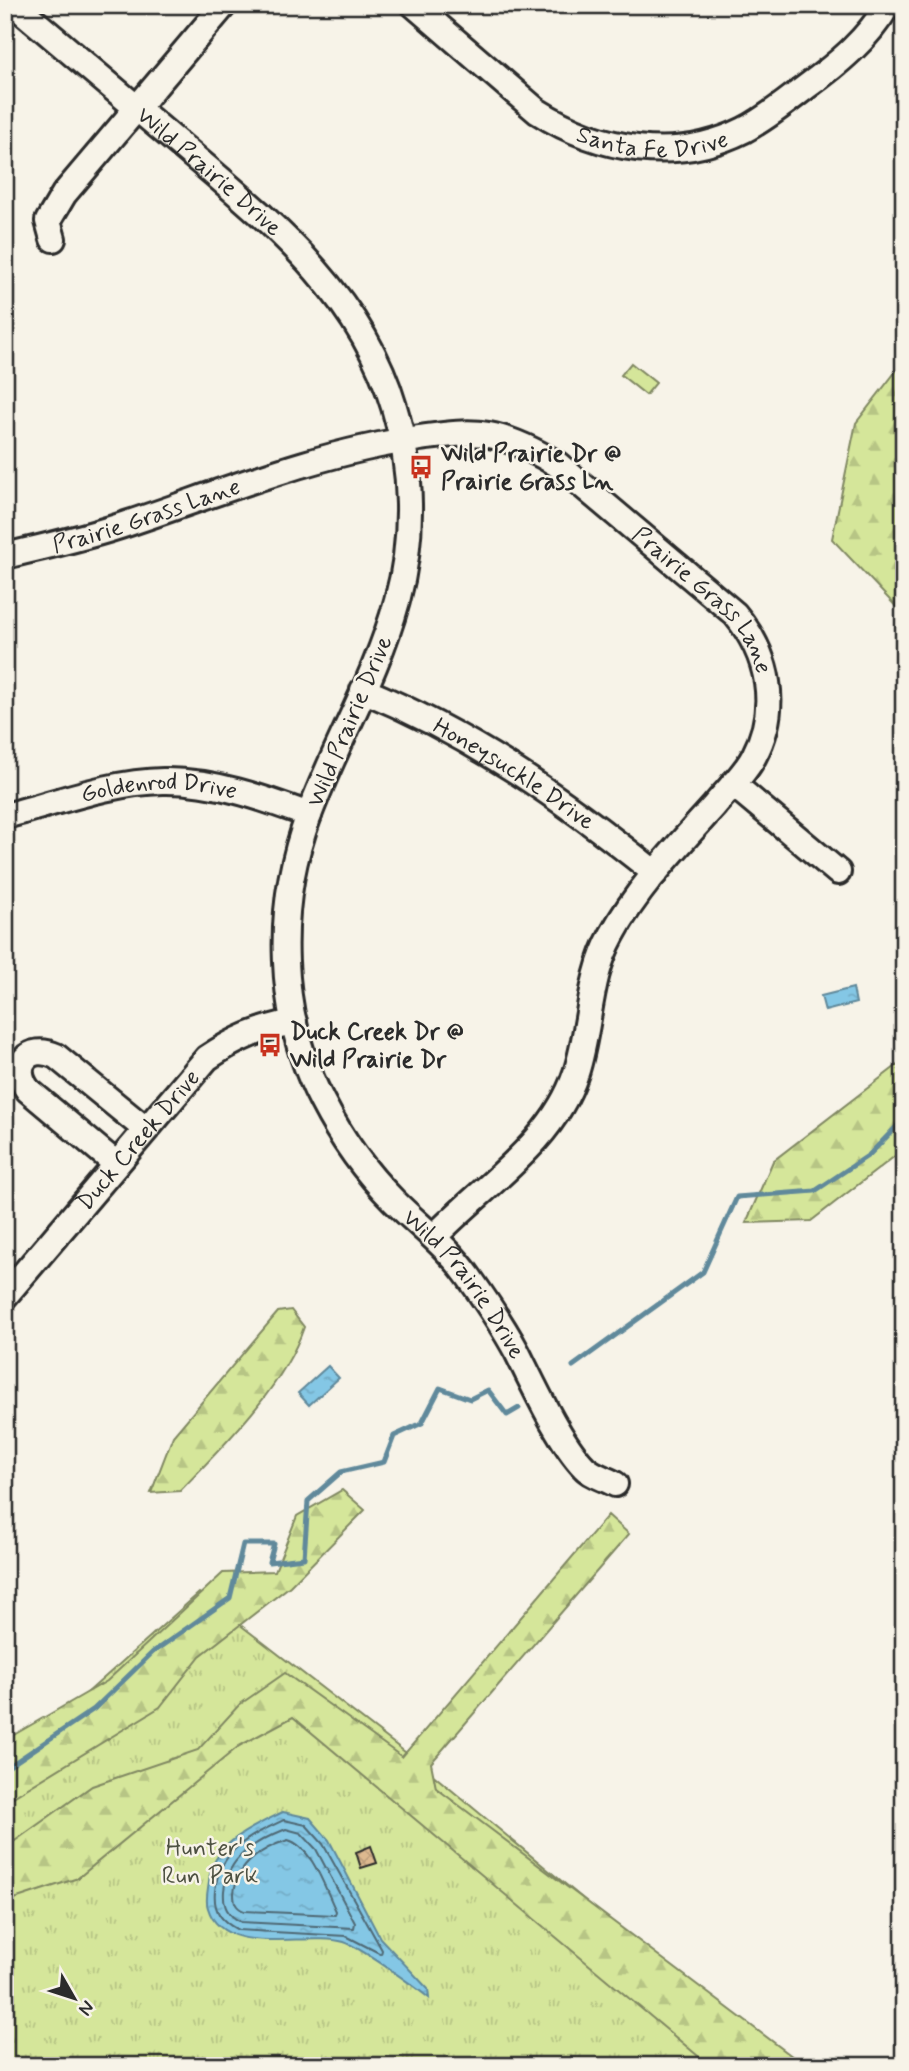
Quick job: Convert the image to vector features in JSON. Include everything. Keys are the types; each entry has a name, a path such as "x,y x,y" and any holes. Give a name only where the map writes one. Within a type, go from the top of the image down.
{"street":[{"name":"Wild Prairie Drive","path":"15,5 256,209 325,278 367,340 383,374 402,441 408,483 405,559 398,599 363,690 309,815 289,893 285,934 287,975 294,1022 320,1097 346,1143 397,1205 435,1236 491,1307 544,1406 586,1470 615,1484"},
{"path":"53,239 48,220 64,194 224,5"},
{"name":"Santa Fe Drive","path":"414,5 537,111 560,125 610,145 665,150 718,140 766,117 848,54 868,34 888,5"},
{"name":"Prairie Grass Lane","path":"5,556 126,524 276,471 402,441 462,433 489,435 539,453 587,488 734,614 760,650 769,694 763,737 753,759 655,873 611,935 591,988 584,1045 565,1099 534,1142 435,1236"},
{"name":"Honeysuckle Drive","path":"363,690 462,737 513,766 562,799 655,873"},
{"name":"Goldenrod Drive","path":"5,816 124,786 162,781 212,786 309,815"},
{"path":"733,784 838,872"},
{"name":"Duck Creek Drive","path":"5,1296 144,1128 207,1058 230,1042 256,1030 294,1022"},
{"path":"115,1163 28,1090 21,1081 20,1069 25,1059 34,1052 46,1051 56,1056 144,1128"}],"green space":[{"path":"904,361 904,615 832,539 856,423"},
{"path":"631,363 656,383 646,395 621,375"},
{"path":"904,1060 904,1149 811,1221 746,1223 773,1161"},
{"path":"291,1310 304,1327 282,1372 251,1415 180,1491 151,1493 173,1436 278,1312"},
{"path":"342,1490 365,1510 290,1586 200,1656 160,1707 5,1802 5,1740 107,1681 223,1573 275,1571 297,1516"},
{"path":"608,1515 629,1534 431,1763 436,1788 805,2066 710,2066 293,1717 239,1746 78,1878 5,1902 5,1848 92,1786 198,1750 239,1705 285,1673 402,1757"},
{"name":"Hunter's Run Park","path":"199,1593 414,1759 785,2066 5,2066 5,1750 68,1710"}],"water":[{"path":"853,988 856,1003 825,1011 821,996"},
{"path":"328,1366 339,1378 309,1405 298,1393"},
{"path":"283,1812 310,1818 329,1840 380,1938 428,1989 429,1998 400,1976 344,1942 328,1939 247,1938 230,1933 217,1924 208,1908 207,1898 212,1868 218,1856 226,1846 247,1830"}],"building":[{"path":"904,59 904,86 899,85"},
{"path":"371,1846 377,1863 361,1868 356,1852"}],"waterway":[{"path":"573,1366 703,1272 737,1197 815,1191 869,1155 904,1119"},
{"path":"5,1769 94,1709 153,1652 230,1598 243,1544 274,1544 269,1562 304,1558 308,1501 341,1472 384,1462 394,1436 422,1423 440,1388 470,1399 488,1390 507,1415 519,1408"}],"place":[{"name":"Wild Prairie Dr @ Prairie Grass Ln","path":"421,467"},
{"name":"Duck Creek Dr @ Wild Prairie Dr","path":"270,1045"}]}
